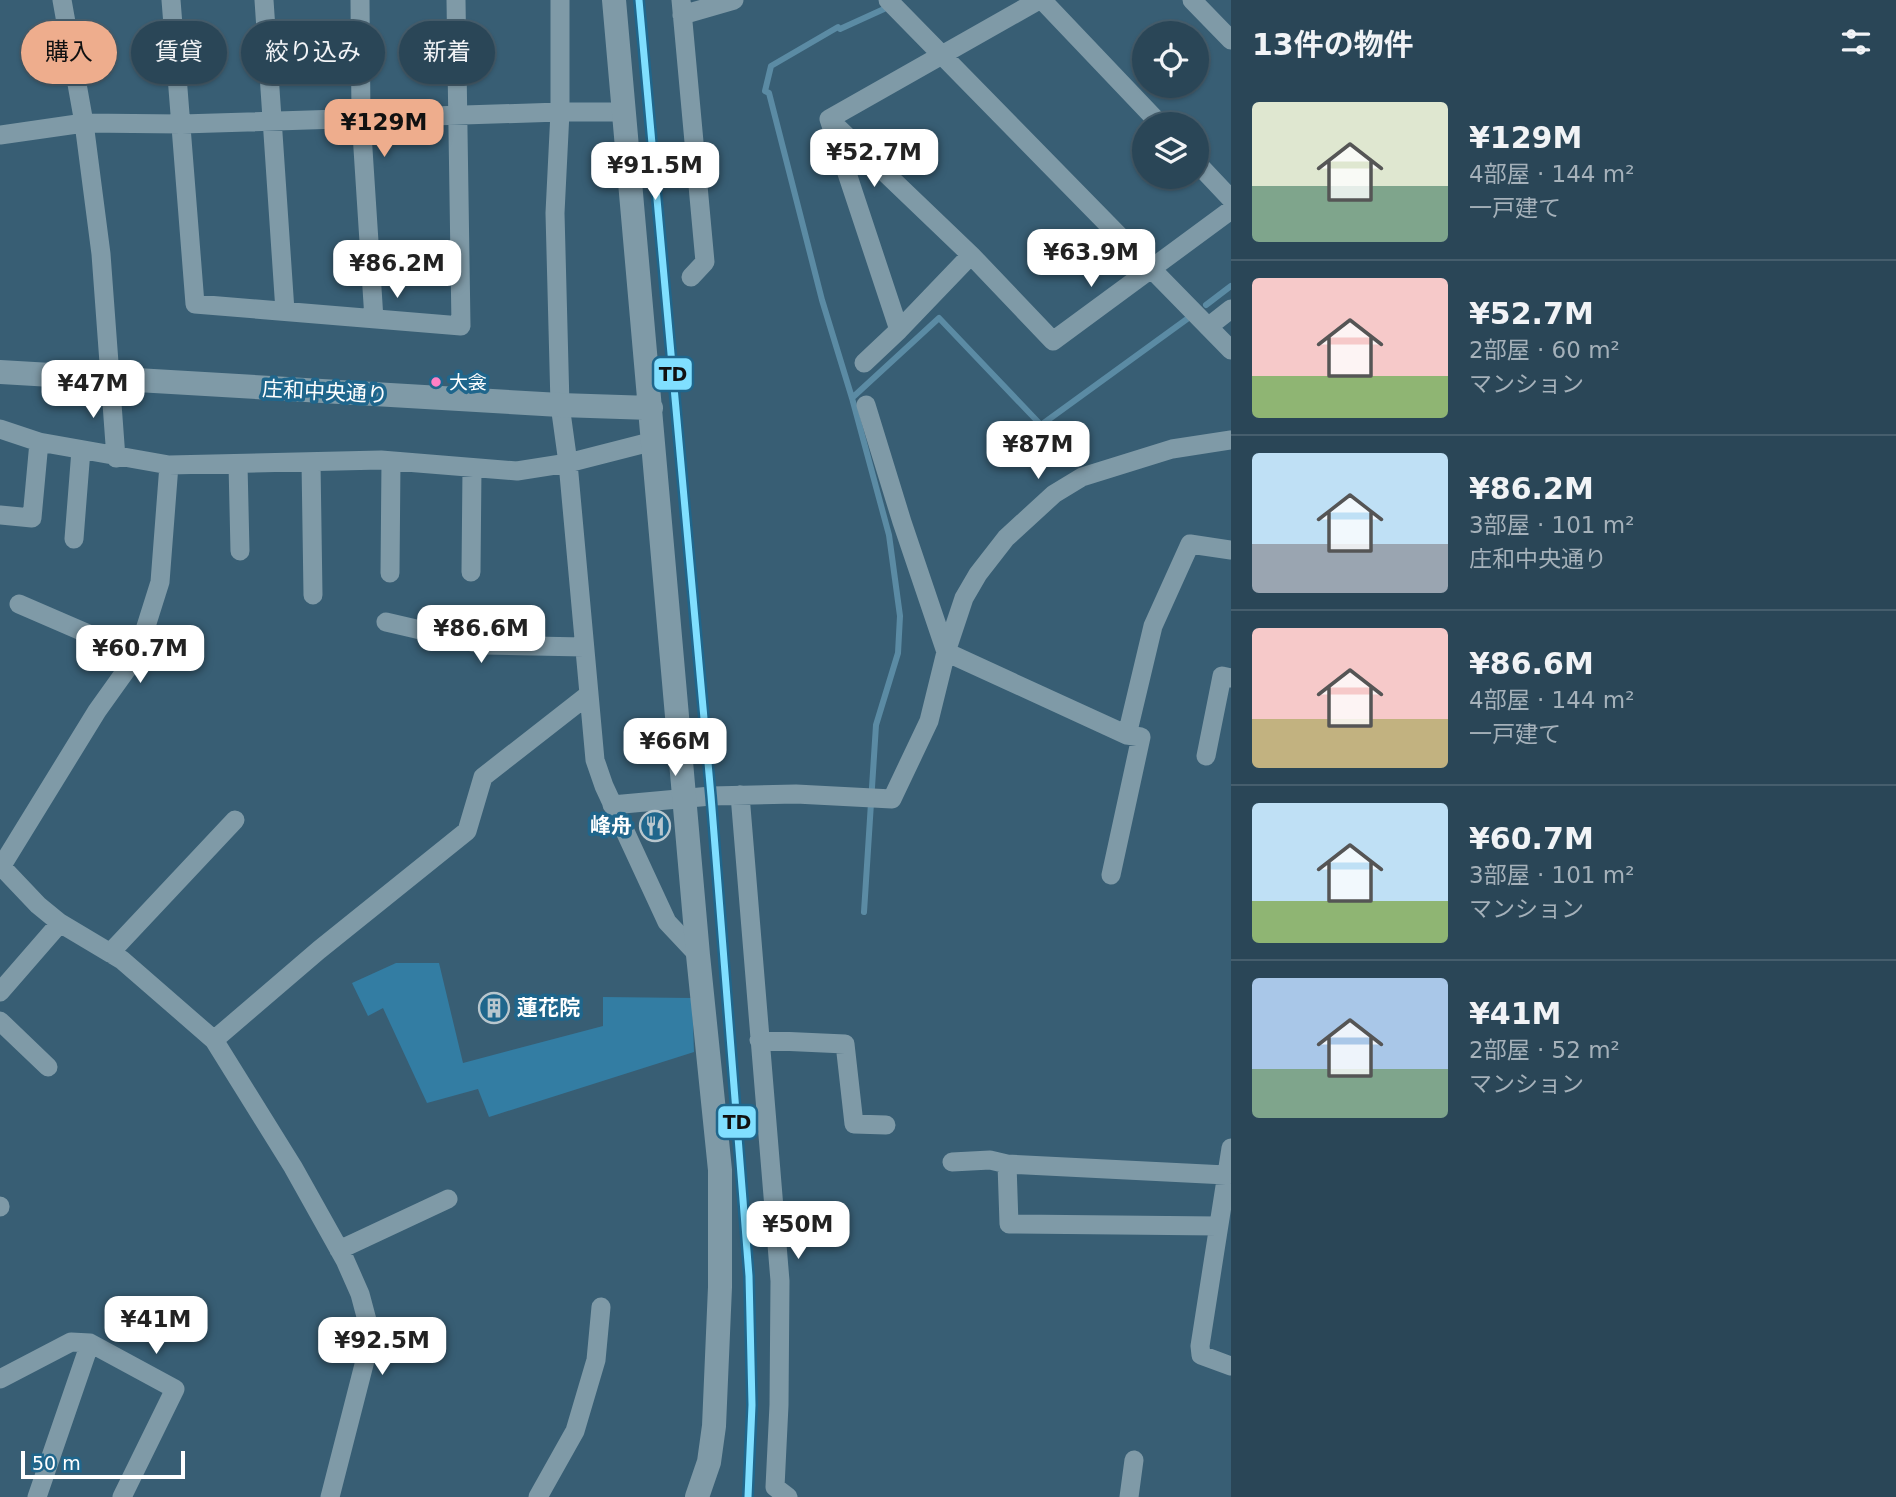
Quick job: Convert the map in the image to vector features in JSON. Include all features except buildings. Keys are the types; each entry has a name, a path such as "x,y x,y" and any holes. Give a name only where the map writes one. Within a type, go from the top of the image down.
{"street":[{"path":"62,0 84,123 102,254 116,458"},
{"path":"171,0 195,304 461,326 456,0"},
{"path":"264,0 285,311"},
{"path":"359,0 361,118 374,319"},
{"path":"560,0 560,112 555,213 560,405 568,463 595,760 612,805 667,922 698,955"},
{"path":"614,0 698,955 720,1170 720,1287 714,1426 709,1462 697,1497"},
{"path":"691,277 705,262 682,7 734,0"},
{"path":"888,0 1231,351"},
{"path":"829,119 1041,0 1148,112"},
{"path":"1192,0 1231,40"},
{"path":"0,135 84,123 182,124 624,112"},
{"path":"829,119 971,255 1053,341 1231,210"},
{"path":"829,119 899,330"},
{"path":"1209,176 1231,199"},
{"path":"864,363 971,255"},
{"path":"1208,327 1231,309"},
{"name":"庄和中央通り","path":"0,372 651,408"},
{"path":"866,405 946,652 1127,735 1141,737 1111,875"},
{"path":"0,429 39,442 116,458 169,465 391,461 517,471 568,463 654,441"},
{"path":"612,805 685,797 740,795 892,799 929,721 946,652 964,598 978,574 1006,538 1054,494 1082,477 1172,449 1231,440"},
{"path":"0,515 32,518 39,442"},
{"path":"74,539 81,450"},
{"path":"390,573 391,461"},
{"path":"311,462 313,595"},
{"path":"238,464 240,551"},
{"path":"169,465 160,582 137,655 97,711 1,866 38,905 60,923 110,953 158,989 214,1041 293,1167 339,1250 360,1294 368,1324 369,1345 330,1497"},
{"path":"471,572 472,468"},
{"path":"1127,735 1153,626 1190,544 1231,550"},
{"path":"19,604 137,655"},
{"path":"386,622 485,645 584,647"},
{"path":"1206,756 1222,676 1231,678"},
{"path":"214,1041 319,950 467,831 483,778 588,695"},
{"path":"740,795 780,1281 775,1486 788,1497"},
{"path":"110,953 235,820"},
{"path":"0,992 60,923"},
{"path":"0,1021 48,1067"},
{"path":"759,1040 845,1044 854,1124 886,1125"},
{"path":"1231,1148 1200,1346 1201,1355 1231,1366"},
{"path":"953,1162 990,1160 1007,1164 1226,1175"},
{"path":"1007,1164 1009,1224 1218,1226"},
{"path":"339,1250 448,1199"},
{"path":"538,1497 575,1431 596,1360 601,1307"},
{"path":"0,1379 71,1342 90,1343 175,1389 122,1497"},
{"path":"37,1497 90,1343"},
{"path":"1129,1497 1134,1460"}],"shaded area":[{"path":"396,963 439,963 463,1063 603,1026 603,997 692,998 694,1052 489,1117 478,1089 427,1103 383,1008 368,1016 352,983"}],"waterway":[{"path":"864,912 876,725 898,653 900,616 889,535 822,300 769,93 765,91 771,66 838,27 840,29 884,9"},
{"path":"1206,305 1231,286"},
{"path":"852,398 939,318 1041,425 1187,319"}],"transit line":[{"name":"TD","path":"639,0 711,796 749,1276 752,1405 748,1497"}],"place":[{"name":"大衾","path":"436,382"},
{"name":"峰舟","path":"655,826"},
{"name":"蓮花院","path":"494,1008"}]}
